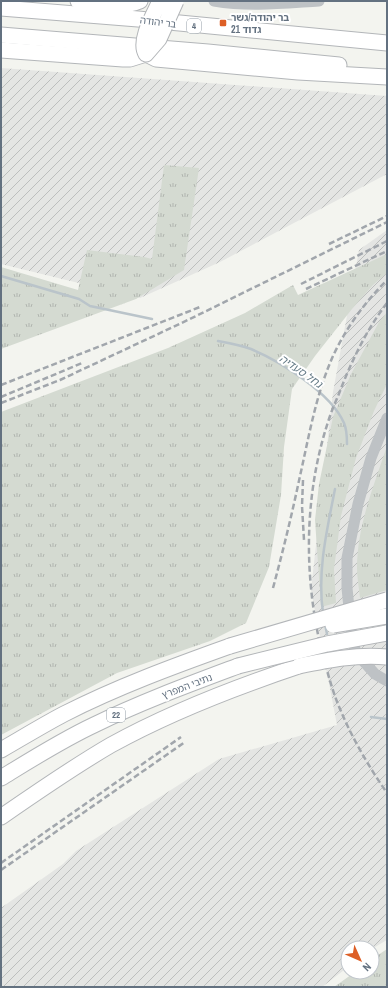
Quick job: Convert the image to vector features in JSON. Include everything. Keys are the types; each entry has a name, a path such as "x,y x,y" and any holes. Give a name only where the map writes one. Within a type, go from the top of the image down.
{"highway":[{"path":"78,1 127,4 140,1"},
{"path":"160,1 144,40 143,48 146,54 156,59 298,72 387,77"},
{"path":"1,50 130,59 146,54 159,39 176,1"},
{"name":"בר יהודה","path":"1,8 138,19 387,43"},
{"path":"1,35 208,52 387,70"},
{"path":"230,646 387,600"},
{"name":"22","path":"1,750 65,714 122,687 230,646 387,616"},
{"name":"נתיבי המפרץ","path":"1,778 41,753 94,725 161,695 238,666 327,644 387,633"},
{"path":"1,817 45,786 111,745 187,709 260,679 299,666 342,658 387,656"}],"street":[{"path":"214,1 227,3 265,4 319,1"},
{"path":"387,418 371,458 358,504 347,558 347,588 352,638 356,653 375,674 387,681"}],"shaded area":[{"path":"1,68 387,96 387,174 220,262 140,298 1,264"},
{"path":"387,230 387,940 380,944 380,940 340,940 340,973 322,987 1,987 1,908 63,864 76,851 219,759 337,725 311,590 333,392 359,250"}],"green space":[{"path":"164,165 199,168 184,270 136,299 1,349 1,267 78,290 87,250 152,259"},
{"path":"387,254 387,273 373,285 352,309 315,356 292,389 284,447 281,495 269,567 246,623 210,641 117,673 1,735 1,412 168,348 245,313 293,285 298,295"},
{"path":"387,312 387,384 374,411 356,458 341,516 334,569 336,603 321,607 315,520 319,484 333,417 351,374 379,322"},
{"path":"387,446 387,590 360,598 357,568 360,537 367,506"},
{"path":"387,949 387,987 334,987 344,980 380,980 380,954"}],"waterway":[{"name":"נחל סעדיה","path":"1,276 79,299 90,306 152,319"},
{"name":"נחל סעדיה","path":"218,341 243,346 263,354 304,379 328,400 337,412 344,423 347,444"},
{"name":"נחל סעדיה","path":"323,613 321,597 322,566 326,535 335,489"},
{"name":"נחל סעדיה","path":"325,624 327,634"},
{"name":"נחל סעדיה","path":"371,717 387,719"}],"railway":[{"path":"329,244 387,216"},
{"path":"1,403 60,380 190,319 387,222"},
{"path":"301,284 387,241"},
{"path":"306,289 387,251"},
{"path":"273,588 291,518 314,415 327,370 350,325 371,297 387,280"},
{"path":"387,303 360,345 330,416 321,446 315,476 309,538 312,600 317,630 331,685 355,741 367,763 387,793"},
{"path":"1,385 200,307"},
{"path":"1,397 82,363"},
{"path":"303,480 302,506 304,540"},
{"path":"1,863 181,737"},
{"path":"1,870 185,742"}],"place":[{"name":"בר יהודה/גשר גדוד 21","path":"223,23"}]}
